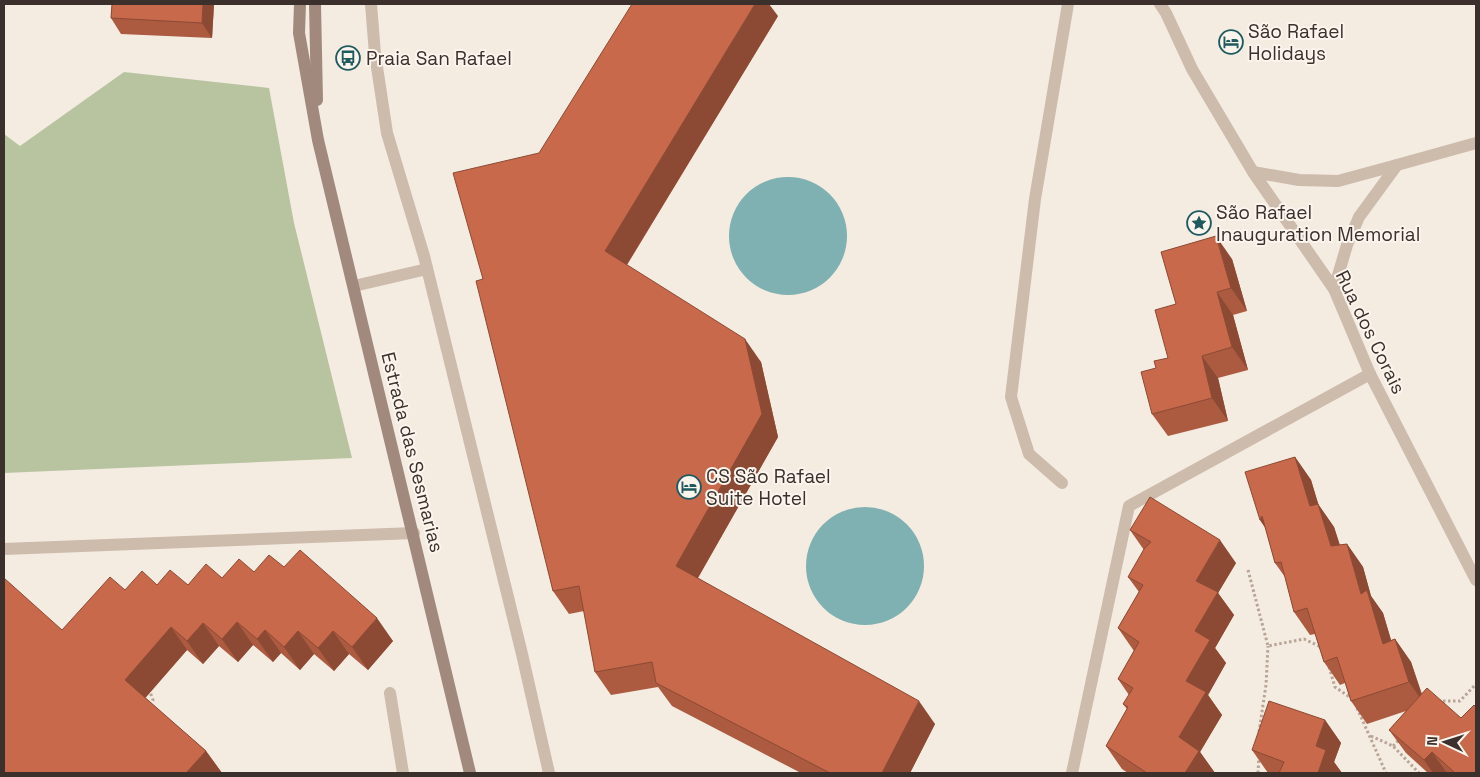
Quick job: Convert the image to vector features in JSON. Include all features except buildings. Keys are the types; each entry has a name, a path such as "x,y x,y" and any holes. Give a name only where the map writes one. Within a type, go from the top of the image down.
{"street":[{"name":"Estrada das Sesmarias","path":"300,4 299,33 318,140 414,533 470,773"},
{"name":"Estrada das Sesmarias","path":"315,4 318,140"},
{"path":"371,4 375,54 387,133 427,269 522,654 549,773"},
{"path":"1062,483 1029,454 1011,397 1035,199 1068,4"},
{"name":"Rua dos Corais","path":"1160,4 1192,69 1253,172 1334,289 1370,374 1476,580"},
{"path":"1253,172 1299,180 1338,181 1476,143"},
{"path":"1334,289 1347,245 1359,217 1398,165"},
{"path":"354,286 427,269"},
{"path":"1072,773 1129,506 1370,374"},
{"path":"4,549 414,533"},
{"path":"390,693 403,773"}],"path":[{"path":"1248,570 1268,646 1266,685 1259,732"},
{"path":"1268,646 1304,639 1323,648"},
{"path":"1328,664 1335,687 1352,698 1386,773"},
{"path":"1433,706 1438,700 1460,701 1476,684"},
{"path":"148,686 153,700 148,708"},
{"path":"1394,746 1404,735"},
{"path":"1370,736 1394,746 1419,773"},
{"path":"1258,773 1259,752"}],"green space":[{"path":"124,72 269,88 294,223 352,458 4,473 4,134 20,146"}],"water":[{"path":"788,177 810,182 821,187 837,203 842,214 847,236 842,258 837,269 821,285 810,290 788,295 766,290 755,285 739,269 734,258 729,236 734,214 739,203 755,187 766,182"},
{"path":"865,507 887,512 898,517 914,533 919,544 924,566 919,588 914,599 898,615 887,620 865,625 843,620 832,615 816,599 811,588 806,566 811,544 816,533 832,517 843,512"}],"place":[{"name":"São Rafael Holidays","path":"1231,42"},
{"name":"Praia San Rafael","path":"348,58"},
{"name":"São Rafael Inauguration Memorial","path":"1199,223"},
{"name":"CS São Rafael Suite Hotel","path":"689,487"}]}
